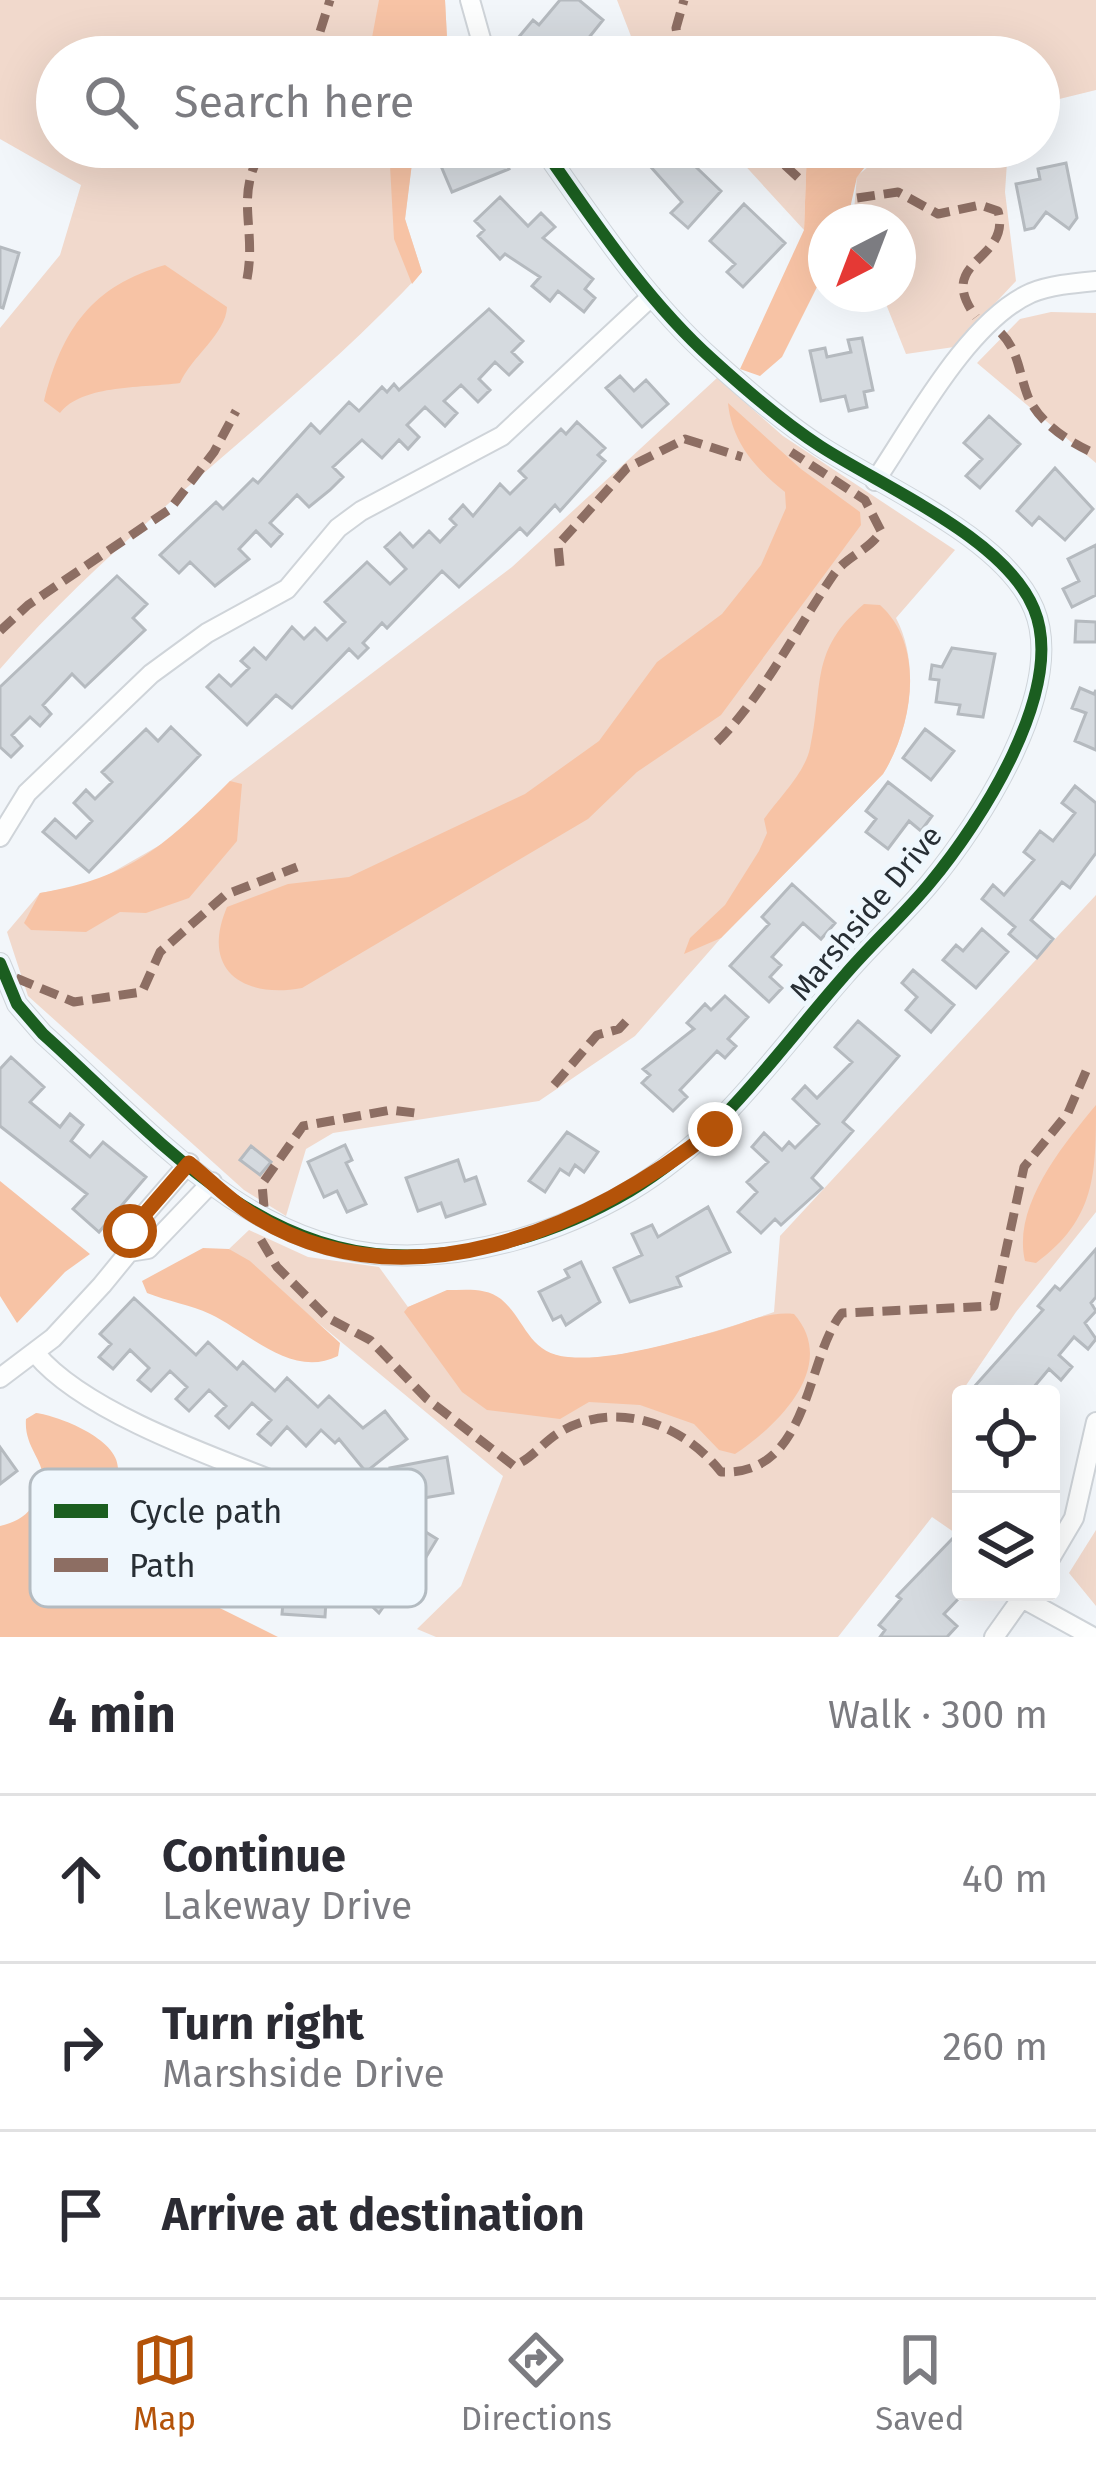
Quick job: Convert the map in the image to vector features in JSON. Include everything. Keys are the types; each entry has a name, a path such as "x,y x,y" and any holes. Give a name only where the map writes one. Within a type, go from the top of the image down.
{"street":[{"path":"470,0 479,36"},
{"name":"Marshside Drive","path":"0,963 17,1004 44,1034 254,1216 327,1246 386,1255 489,1249 628,1192 715,1129 848,971 935,877 977,815 1040,683 1042,647 1035,610 1014,574 986,549 813,441 716,364 652,296 558,168"},
{"path":"875,481 939,388 998,316 1033,292 1096,281"},
{"path":"0,837 27,793 151,674 207,633 286,589 338,527 361,511 502,436 652,296"},
{"path":"0,1378 35,1354 129,1252 130,1231 189,1163"},
{"path":"129,1252 148,1250 212,1182"},
{"path":"35,1354 67,1381 127,1416 250,1469"},
{"path":"1060,1541 1074,1517 1096,1422"},
{"path":"994,1637 1020,1601"},
{"path":"1034,1601 1093,1637"}],"shaded area":[{"path":"0,0 445,0 447,36 36,36 36,159 0,139"},
{"path":"379,0 445,0 447,36 372,36"},
{"path":"617,0 1096,0 1096,90 1060,99 1060,36 631,36"},
{"path":"51,168 411,168 405,219 422,272 318,373 101,565 0,669 0,328 60,255 81,185"},
{"path":"390,168 411,168 405,219 422,272 412,284 394,239"},
{"path":"747,168 806,168 804,230"},
{"path":"806,168 864,168 857,177 851,204 808,204 808,305 782,357 760,376 740,369 804,230"},
{"path":"867,168 1007,168 1016,281 954,347 906,354 889,312 916,312 916,204 855,204 857,176"},
{"path":"165,265 227,307 221,327 180,383 99,392 60,413 44,401 60,352 84,314 118,285"},
{"path":"1051,312 1096,313 1096,463 977,363 1020,319"},
{"path":"717,378 783,436 955,550 896,618 904,636 910,677 906,718 892,757 883,774 721,938 635,1036 539,1101 333,1133 306,1149 286,1216 244,1190 28,996 7,932 40,893 92,884 181,833 230,781 512,567"},
{"path":"728,403 801,469 860,512 861,525 721,715 637,772 588,819 302,988 262,989 232,975 219,948 227,907 288,884 349,877 525,794 599,741 657,662 722,614 761,565 786,508 785,492 740,442"},
{"path":"864,604 880,605 895,622 909,664 907,710 893,755 883,774 721,938 684,954 690,938 725,905 759,851 767,833 764,819 803,767 826,654 846,621"},
{"path":"230,781 242,784 237,841 189,898 146,913 120,912 86,932 31,930 24,923 40,893 100,878 146,855"},
{"path":"1096,895 1096,1212 1016,1312 966,1385 952,1385 952,1531 932,1517 838,1637 436,1637 417,1629 461,1586 503,1476 229,1249 249,1230 308,1257 379,1267 408,1307 447,1293 473,1291 491,1296 540,1349 585,1358 639,1351 774,1312 780,1236"},
{"path":"1096,1105 1093,1173 1081,1212 1056,1246 1036,1263 1025,1261 1023,1240 1033,1198 1056,1157"},
{"path":"0,1181 90,1254 65,1272 17,1323 0,1296"},
{"path":"203,1248 229,1249 250,1261 340,1343 338,1356 321,1362 288,1358 210,1314 147,1293 142,1281"},
{"path":"447,1290 495,1295 544,1350 568,1357 622,1354 763,1317 794,1314 806,1333 807,1373 785,1410 735,1454 719,1450 694,1424 640,1405 589,1402 560,1419 487,1410 462,1392 404,1312"},
{"path":"36,1413 86,1431 108,1448 118,1469 41,1469 26,1419"},
{"path":"29,1511 30,1607 218,1607 278,1637 0,1637 0,1526"},
{"path":"1096,1530 1096,1606 1069,1573"}],"building":[{"path":"560,0 579,0 603,20 590,36 520,36 533,20 539,25"},
{"path":"1066,163 1077,218 1069,229 1046,212 1034,228 1025,230 1016,184 1040,179 1038,169 1060,168"},
{"path":"442,168 509,168 509,169 452,192"},
{"path":"652,168 697,168 721,191 688,228 671,213 682,202"},
{"path":"500,197 528,226 541,213 555,227 543,238 593,279 585,289 595,298 584,312 558,291 550,301 532,286 540,277 505,254 500,259 478,236 484,230 475,221"},
{"path":"744,204 785,243 743,287 727,272 735,264 710,241"},
{"path":"0,247 19,253 3,308 0,307"},
{"path":"489,309 523,341 512,352 522,362 509,375 495,362 479,379 490,390 478,402 461,385 444,401 457,413 445,426 425,407 407,425 419,437 408,449 399,440 382,458 362,440 333,467 343,477 330,490 309,507 297,495 270,523 282,534 271,546 256,531 239,549 249,559 215,586 190,562 179,573 160,555 216,502 223,509 253,479 258,483 311,424 320,433 349,402 359,411 382,387 387,392 394,384 399,390"},
{"path":"862,338 873,390 864,392 867,407 849,411 845,396 821,401 810,351 825,348 827,357 851,352 848,340"},
{"path":"620,376 634,391 646,380 668,404 642,427 606,388"},
{"path":"989,416 1020,444 980,488 966,476 982,459 964,443"},
{"path":"577,422 605,448 598,455 605,461 560,511 555,505 527,535 520,528 459,587 442,571 387,628 382,623 363,643 368,648 358,658 349,649 292,708 276,695 247,725 207,687 219,675 231,686 249,668 241,661 254,648 266,659 292,627 304,639 315,628 327,640 345,622 325,602 367,562 390,584 406,569 385,547 400,533 413,547 429,531 440,542 456,525 450,519 463,505 473,516 500,484 510,494 526,478 519,471 561,429 566,434"},
{"path":"1055,468 1093,509 1065,540 1039,517 1032,525 1017,511"},
{"path":"1096,545 1096,595 1072,607 1063,589 1079,581 1068,559"},
{"path":"117,576 147,604 133,618 145,630 85,687 72,674 43,705 51,714 40,726 30,717 12,735 22,746 11,757 0,747 0,687"},
{"path":"1076,621 1096,622 1096,642 1075,642"},
{"path":"952,648 995,654 983,717 958,714 960,705 936,702 939,680 930,679 932,665 942,667"},
{"path":"1080,688 1094,694 1096,690 1096,750 1075,741 1086,713 1072,708"},
{"path":"171,727 200,755 89,872 43,832 55,819 76,838 92,821 74,803 86,790 95,799 112,782 102,772 146,729 158,741"},
{"path":"925,729 954,751 931,780 903,758"},
{"path":"888,782 932,816 921,831 909,821 888,849 866,832 876,819 866,811"},
{"path":"1075,786 1096,803 1096,853 1070,888 1062,882 1031,920 1053,939 1037,958 1009,934 1015,927 982,899 993,885 1004,895 1034,860 1024,852 1040,831 1053,841 1075,813 1062,803"},
{"path":"792,884 835,923 821,939 803,923 772,957 781,965 770,977 782,988 769,1002 730,966 769,924 762,917"},
{"path":"982,929 1008,952 976,988 943,960 956,945 963,951"},
{"path":"913,970 954,1005 931,1032 906,1010 917,997 902,983"},
{"path":"725,996 748,1017 728,1039 736,1046 725,1058 717,1051 680,1090 687,1097 673,1111 642,1083 650,1075 643,1069 694,1029 687,1023 705,1004 711,1010"},
{"path":"858,1021 899,1056 843,1122 853,1131 812,1178 822,1188 781,1225 775,1219 761,1233 738,1212 757,1192 747,1182 768,1162 752,1147 764,1133 782,1150 789,1142 795,1148 819,1124 793,1099 805,1086 817,1098 852,1062 835,1047"},
{"path":"11,1057 44,1087 30,1102 60,1127 70,1114 83,1125 71,1141 90,1157 103,1142 146,1177 99,1232 73,1209 87,1194 0,1126 0,1069"},
{"path":"567,1132 598,1152 584,1172 575,1165 569,1175 560,1169 545,1192 529,1181"},
{"path":"345,1145 352,1160 346,1163 366,1204 347,1212 337,1191 324,1197 308,1162"},
{"path":"251,1146 271,1162 260,1175 240,1160"},
{"path":"458,1160 465,1181 476,1177 485,1204 446,1217 441,1203 418,1211 406,1178"},
{"path":"708,1207 730,1252 677,1277 681,1286 630,1302 614,1268 642,1255 632,1234 652,1225 658,1237"},
{"path":"1096,1249 1096,1297 1091,1303 1096,1311 1085,1323 1096,1339 1088,1349 1074,1337 1059,1355 1072,1367 1061,1380 1049,1369 1036,1385 976,1385 1043,1310 1038,1306 1055,1286 1060,1290"},
{"path":"581,1262 600,1302 566,1325 561,1316 553,1320 539,1292 569,1277 565,1270"},
{"path":"134,1298 196,1355 208,1342 237,1369 243,1362 275,1391 287,1378 318,1407 329,1396 363,1428 385,1411 407,1439 370,1469 364,1469 339,1439 335,1443 321,1430 306,1446 287,1427 271,1445 258,1434 271,1420 252,1403 229,1428 216,1416 226,1406 209,1390 189,1411 176,1399 187,1387 170,1371 151,1391 138,1380 149,1368 130,1350 113,1369 99,1357 111,1344 100,1334"},
{"path":"0,1447 17,1471 0,1484"},
{"path":"447,1457 453,1493 426,1498 426,1469 390,1468"},
{"path":"426,1532 437,1539 426,1557"},
{"path":"952,1539 952,1601 956,1601 944,1614 957,1626 947,1637 880,1637 885,1630 879,1625 901,1599 897,1596"},
{"path":"283,1607 326,1607 325,1617 282,1614"}],"marked path":[{"path":"319,36 330,0"},
{"path":"677,36 684,0"},
{"path":"247,279 248,196 254,168"},
{"path":"788,168 803,182"},
{"path":"857,198 898,192 938,214 980,205 998,211 994,241 963,283 976,317"},
{"path":"1001,333 1015,354 1038,414 1065,438 1096,454"},
{"path":"0,631 28,605 170,509 214,452 236,411"},
{"path":"560,566 558,545 627,468 685,439 742,457"},
{"path":"717,742 765,682 834,574 881,531 865,500 791,452"},
{"path":"16,978 74,1002 142,992 160,952 225,895 297,867"},
{"path":"554,1085 597,1035 619,1029 630,1017"},
{"path":"261,1240 277,1267 328,1318 370,1340 427,1399 514,1466 582,1422 626,1417 688,1441 721,1472 751,1468 773,1455 789,1435 842,1313 994,1306 1024,1167 1068,1113 1087,1069"},
{"path":"264,1207 262,1184 303,1126 391,1110 423,1114"}],"cycle path":[{"path":"0,963 17,1004 43,1034 159,1142 243,1206 289,1230 338,1247 390,1255 453,1253 545,1231 603,1206 693,1145 746,1092 854,964 920,895 972,826 1013,754 1039,677 1041,641 1034,609 1019,583 970,537 806,437 713,360 643,286 557,168"}],"route":[{"path":"130,1231 189,1163 254,1216 327,1246 386,1255 489,1249 567,1221 628,1192 715,1129"}]}
